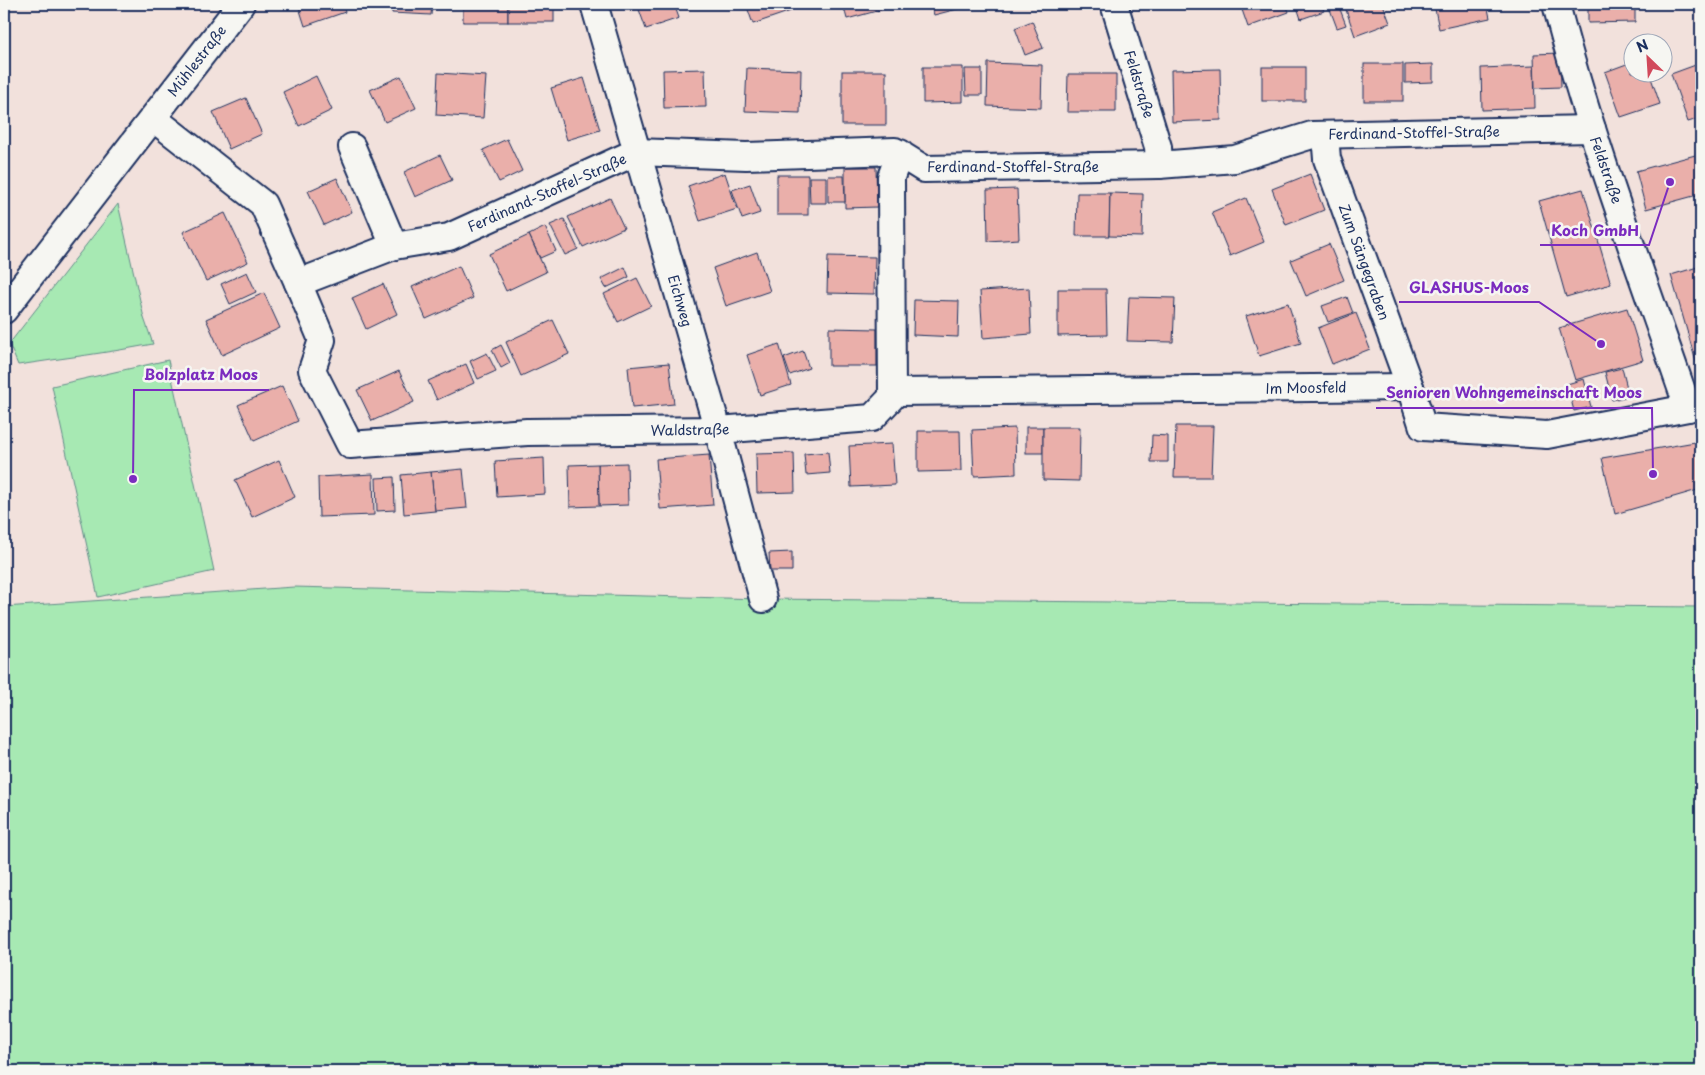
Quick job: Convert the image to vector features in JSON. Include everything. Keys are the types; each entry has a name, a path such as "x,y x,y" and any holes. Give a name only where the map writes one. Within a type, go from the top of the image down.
{"street":[{"name":"Mühlestraße","path":"4,310 241,4"},
{"name":"Eichweg","path":"594,4 718,430 763,599"},
{"name":"Feldstraße","path":"1114,4 1158,147 1160,165"},
{"name":"Feldstraße","path":"1556,4 1570,59 1592,129 1695,406"},
{"path":"153,118 263,204 298,283"},
{"name":"Ferdinand-Stoffel-Straße","path":"298,283 394,246 449,237 636,152 746,156 895,151 924,169 1160,165 1235,159 1312,135 1592,129"},
{"name":"Zum Sängegraben","path":"1325,135 1327,159 1410,387"},
{"path":"352,147 394,246"},
{"path":"892,392 891,177 900,154"},
{"name":"Waldstraße","path":"298,283 322,340 312,370 350,445 527,432 718,430 872,418 892,398 892,392"},
{"path":"1410,387 1423,427 1547,436 1695,406"},
{"name":"Im Moosfeld","path":"892,392 1410,387"}],"green space":[{"path":"118,204 144,318 153,344 18,365 9,344"},
{"path":"168,360 214,571 98,597 52,386"},
{"path":"294,587 763,599 1701,607 1701,1071 4,1071 4,607"}],"building":[{"path":"298,4 342,4 345,12 305,26"},
{"path":"392,4 432,4 431,15 392,13"},
{"path":"463,4 508,4 508,22 463,22"},
{"path":"508,4 554,4 554,22 508,22"},
{"path":"637,4 674,4 679,18 646,29"},
{"path":"746,4 789,4 791,11 753,24"},
{"path":"843,4 894,4 895,6 847,19"},
{"path":"931,4 977,4 934,15"},
{"path":"1240,4 1286,4 1289,12 1248,27"},
{"path":"1296,4 1321,4 1324,11 1301,19"},
{"path":"1328,4 1338,4 1346,25 1337,28"},
{"path":"1344,4 1383,4 1390,23 1355,36"},
{"path":"1434,4 1487,4 1490,18 1439,29"},
{"path":"1588,4 1635,4 1635,22 1588,23"},
{"path":"1032,21 1043,48 1025,55 1015,28"},
{"path":"1560,53 1561,87 1535,88 1534,54"},
{"path":"988,63 1042,65 1041,108 987,106"},
{"path":"1701,63 1701,118 1688,122 1672,74"},
{"path":"1364,64 1403,64 1403,101 1364,101"},
{"path":"1433,64 1433,82 1405,83 1405,65"},
{"path":"1534,66 1535,108 1482,110 1481,68"},
{"path":"1622,66 1622,82 1652,82 1660,104 1621,117 1605,72"},
{"path":"923,67 963,67 963,102 923,103"},
{"path":"1262,67 1305,67 1305,101 1262,101"},
{"path":"747,68 801,70 800,113 745,111"},
{"path":"705,69 706,107 664,108 663,70"},
{"path":"965,69 982,69 982,95 966,95"},
{"path":"1220,69 1221,120 1172,122 1171,70"},
{"path":"842,71 886,71 886,125 842,125"},
{"path":"438,73 486,76 483,118 436,115"},
{"path":"1068,74 1116,74 1116,112 1067,112"},
{"path":"316,76 332,110 299,126 283,92"},
{"path":"401,76 416,108 385,122 370,90"},
{"path":"584,78 600,130 567,140 551,88"},
{"path":"246,98 262,134 229,149 213,112"},
{"path":"507,139 522,171 499,182 483,150"},
{"path":"1699,154 1701,194 1646,209 1636,171"},
{"path":"440,155 452,180 415,197 404,172"},
{"path":"845,167 876,167 877,207 845,208"},
{"path":"725,173 737,209 700,221 688,186"},
{"path":"1310,174 1324,210 1286,225 1272,189"},
{"path":"777,175 808,175 808,215 777,215"},
{"path":"828,176 844,176 845,202 828,202"},
{"path":"809,177 826,177 826,203 810,203"},
{"path":"337,178 352,212 324,225 308,191"},
{"path":"750,184 760,213 742,219 732,190"},
{"path":"1017,189 1019,239 988,241 987,190"},
{"path":"1583,189 1611,284 1566,297 1539,201"},
{"path":"1077,193 1110,193 1109,236 1076,236"},
{"path":"1110,193 1143,194 1142,237 1109,236"},
{"path":"610,198 624,228 583,247 568,217"},
{"path":"1246,198 1264,242 1230,256 1212,212"},
{"path":"225,213 248,262 206,281 183,232"},
{"path":"564,219 578,249 565,255 550,225"},
{"path":"545,227 556,251 540,258 529,235"},
{"path":"529,235 546,272 506,291 489,254"},
{"path":"1329,244 1344,280 1306,296 1291,260"},
{"path":"757,252 770,291 726,306 713,268"},
{"path":"828,256 875,257 874,294 827,293"},
{"path":"459,266 473,298 426,319 412,287"},
{"path":"1701,266 1701,368 1698,369 1671,275"},
{"path":"625,267 629,277 606,288 601,279"},
{"path":"247,272 256,292 230,304 221,284"},
{"path":"637,278 651,306 618,322 604,294"},
{"path":"383,284 397,314 366,329 352,298"},
{"path":"1029,288 1031,334 983,338 980,291"},
{"path":"1058,289 1106,289 1107,335 1058,336"},
{"path":"264,293 280,328 222,355 206,319"},
{"path":"1129,297 1175,298 1173,342 1127,341"},
{"path":"1347,297 1353,313 1328,322 1322,306"},
{"path":"914,300 959,301 958,337 913,335"},
{"path":"1288,303 1301,343 1259,356 1246,316"},
{"path":"1627,308 1643,360 1575,380 1559,328"},
{"path":"1356,313 1370,349 1332,364 1318,328"},
{"path":"553,320 569,354 521,376 506,342"},
{"path":"829,328 877,329 877,366 829,366"},
{"path":"779,344 791,385 760,395 747,355"},
{"path":"501,345 510,363 501,368 492,350"},
{"path":"803,351 809,368 790,375 784,358"},
{"path":"487,353 496,371 478,379 470,361"},
{"path":"669,363 674,404 632,408 628,367"},
{"path":"466,364 474,383 437,400 428,381"},
{"path":"1622,368 1629,396 1612,400 1605,372"},
{"path":"399,371 414,402 372,421 357,390"},
{"path":"1584,379 1591,407 1574,411 1567,384"},
{"path":"282,386 298,421 254,441 238,405"},
{"path":"1176,426 1213,426 1211,477 1174,477"},
{"path":"1026,427 1043,427 1043,453 1026,453"},
{"path":"1043,427 1080,427 1079,481 1043,480"},
{"path":"1015,428 1016,474 974,476 972,430"},
{"path":"918,431 960,431 961,471 918,472"},
{"path":"1152,435 1168,436 1168,462 1151,462"},
{"path":"1701,441 1701,489 1615,514 1602,458"},
{"path":"892,444 895,485 851,487 849,446"},
{"path":"828,452 830,473 806,475 804,454"},
{"path":"794,453 795,492 757,493 756,454"},
{"path":"709,455 713,505 660,509 656,459"},
{"path":"544,458 545,494 497,497 495,461"},
{"path":"279,460 295,497 252,517 235,480"},
{"path":"627,463 628,505 599,506 598,464"},
{"path":"598,464 599,506 570,507 569,465"},
{"path":"463,469 467,508 435,511 431,472"},
{"path":"431,472 435,511 404,514 401,475"},
{"path":"373,474 374,515 319,517 318,477"},
{"path":"394,477 395,510 377,511 376,478"},
{"path":"792,552 792,571 770,571 769,553"}],"place":[{"name":"Koch GmbH","path":"1670,182"},
{"name":"GLASHUS-Moos","path":"1601,344"},
{"name":"Senioren Wohngemeinschaft Moos","path":"1653,474"},
{"name":"Bolzplatz Moos","path":"133,479"}]}
